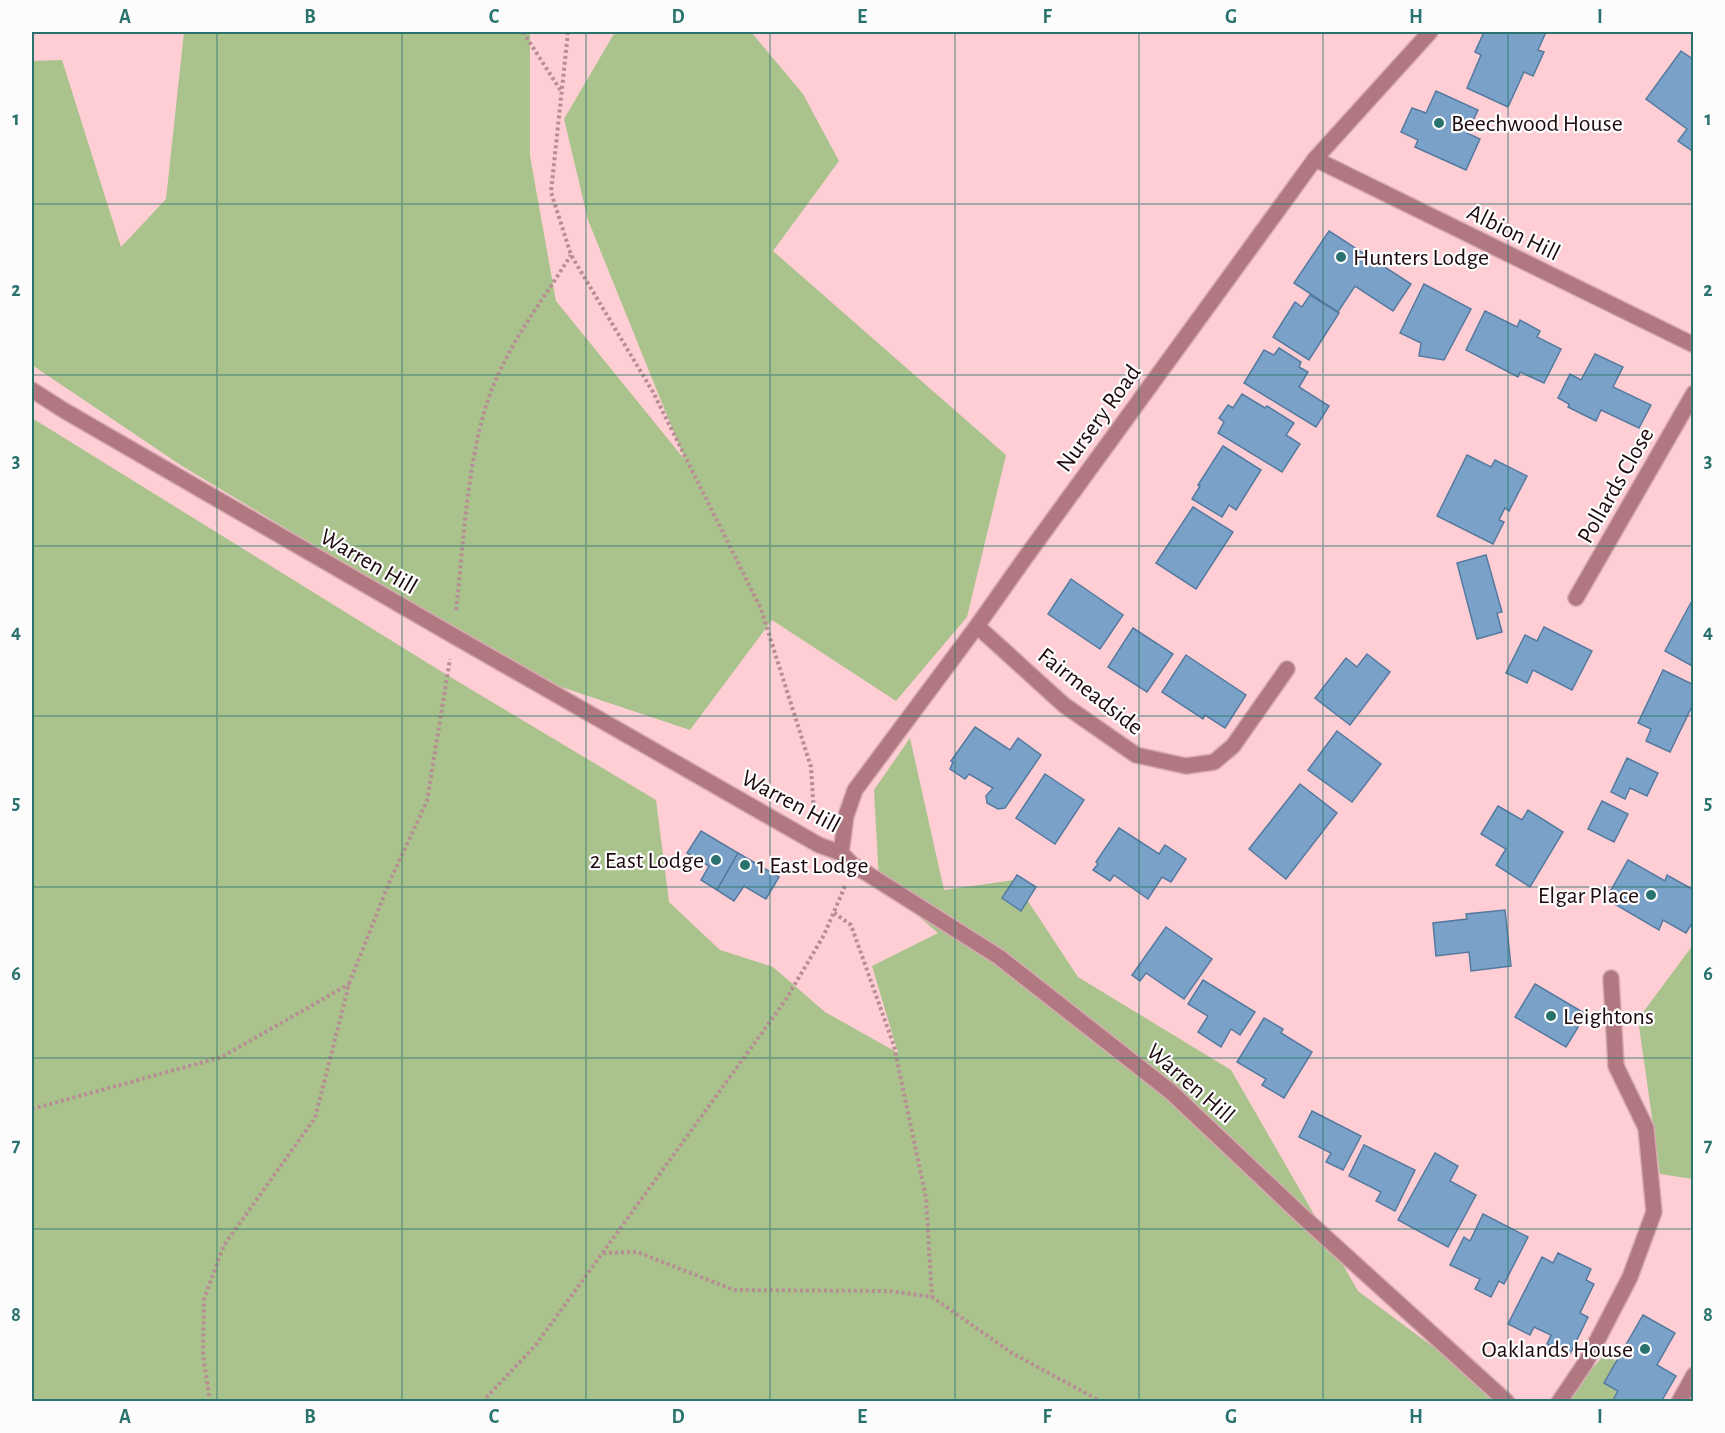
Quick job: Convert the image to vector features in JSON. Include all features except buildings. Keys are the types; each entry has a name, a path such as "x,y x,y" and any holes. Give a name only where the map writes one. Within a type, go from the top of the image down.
{"street":[{"name":"Nursery Road","path":"841,853 846,816 855,790 977,626 1315,159 1430,32"},
{"name":"Albion Hill","path":"1315,159 1694,345"},
{"name":"Warren Hill","path":"32,390 728,793 819,845 841,853 853,865 999,957 1172,1092 1299,1214 1507,1401"},
{"name":"Pollards Close","path":"1576,598 1694,393"},
{"name":"Fairmeadside","path":"977,626 1064,705 1136,755 1186,766 1214,762 1233,747 1287,669"},
{"path":"1559,1401 1586,1362 1630,1277 1654,1212 1646,1128 1617,1066 1611,978"},
{"path":"1679,1401 1694,1375"}],"path":[{"path":"523,32 561,92"},
{"path":"568,32 551,192 571,255 653,392 761,609 811,767 813,808 819,845"},
{"path":"210,1401 203,1355 204,1299 224,1245 315,1118 350,984 389,883 427,801 454,636 472,461 487,405 506,358 571,255"},
{"path":"482,1401 535,1346 785,1001 824,935 853,865"},
{"path":"834,913 851,925 894,1046 927,1198 933,1297"},
{"path":"32,1109 222,1057 350,984"},
{"path":"603,1253 637,1252 734,1290 889,1291 933,1297 1012,1353 1102,1401"}],"green space":[{"path":"184,32 530,32 530,156 556,301 685,460 588,220 564,119 615,32 751,32 803,94 839,161 773,251 1006,455 967,617 896,701 772,620 690,730 537,679 182,466 32,365 32,61 62,60 121,247 166,199"},
{"path":"32,418 447,675 656,800 669,902 720,950 773,967 825,1012 898,1053 872,966 938,933 879,882 874,790 910,738 944,890 1014,880 1078,977 1231,1070 1358,1291 1506,1401 32,1401"},
{"path":"1693,945 1693,1179 1660,1174 1638,1019"},
{"path":"1605,1354 1648,1381 1648,1401 1563,1402"}],"place":[{"name":"Beechwood House","path":"1439,123"},
{"name":"Hunters Lodge","path":"1341,257"},
{"name":"2 East Lodge","path":"716,860"},
{"name":"1 East Lodge","path":"745,865"},
{"name":"Elgar Place","path":"1651,895"},
{"name":"Leightons","path":"1551,1016"},
{"name":"Oaklands House","path":"1645,1349"}]}
